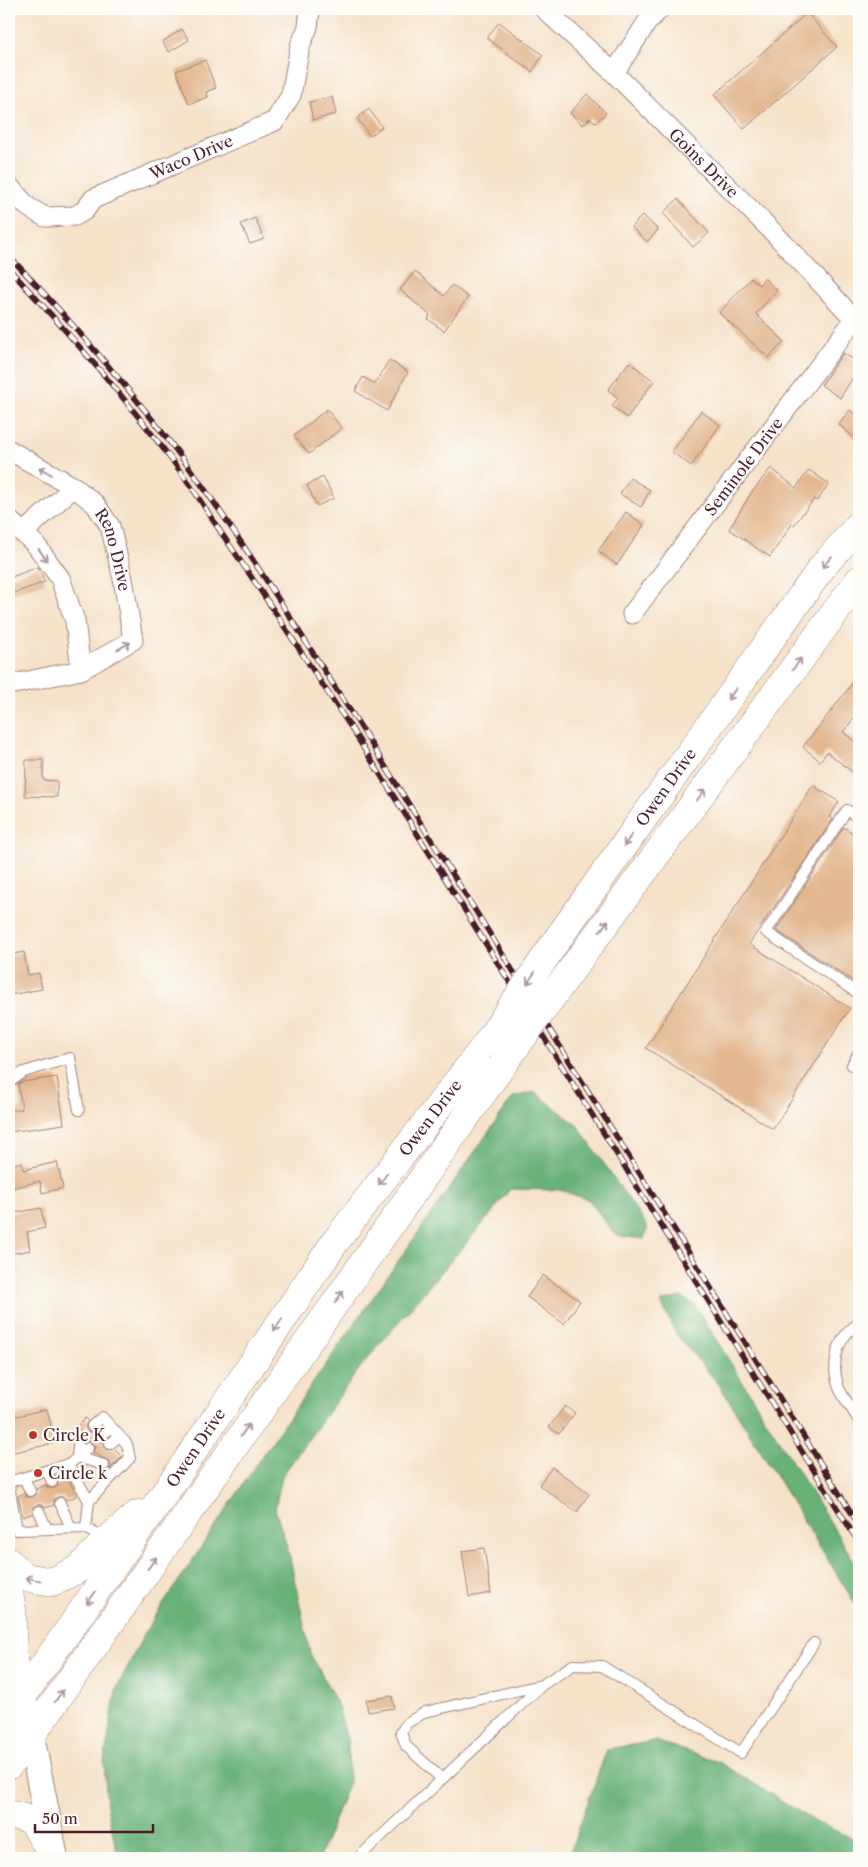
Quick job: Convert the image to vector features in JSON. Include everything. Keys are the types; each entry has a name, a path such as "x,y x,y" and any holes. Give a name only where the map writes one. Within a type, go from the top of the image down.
{"main road":[{"name":"Owen Drive","path":"15,1706 169,1487 335,1242 487,1043 559,938 823,566 859,525"},
{"name":"Owen Drive","path":"9,1765 501,1067 859,580"},
{"path":"9,1562 25,1577 52,1582 78,1570 96,1534 169,1487"},
{"path":"9,1593 12,1610 10,1649 15,1706 31,1736 55,1858"},
{"path":"9,1814 32,1820 55,1858"}],"street":[{"name":"Waco Drive","path":"9,186 28,207 45,217 75,216 85,210 93,199 275,121 291,95 300,46 308,27 310,9"},
{"name":"Goins Drive","path":"544,9 614,73 773,232 857,322"},
{"path":"614,73 648,21 660,9"},
{"name":"Seminole Drive","path":"632,614 857,322"},
{"name":"Reno Drive","path":"9,450 74,487 95,504 110,526 123,579 133,640 81,670 9,685"},
{"path":"23,533 74,487"},
{"path":"9,520 36,545 60,578 75,621 81,670"}],"lane":[{"path":"859,818 847,810 766,932 859,994"},
{"path":"852,1065 859,1052"},
{"path":"9,1082 24,1072 70,1058 78,1110"},
{"path":"859,1323 849,1330 838,1347 835,1363 839,1387 859,1421"},
{"path":"89,1501 130,1458 127,1444 102,1418 92,1426"},
{"path":"102,1436 110,1427"},
{"path":"110,1444 119,1436"},
{"path":"77,1458 79,1438"},
{"path":"118,1453 127,1444"},
{"path":"9,1482 68,1464 88,1448"},
{"path":"77,1458 97,1457"},
{"path":"77,1458 104,1465"},
{"path":"9,1486 17,1530 71,1528 96,1534 89,1501 68,1464"},
{"path":"47,1471 52,1482"},
{"path":"24,1478 30,1491"},
{"path":"60,1503 71,1528"},
{"path":"39,1511 47,1529"},
{"path":"358,1858 542,1685 573,1665 602,1666 741,1753 814,1643"},
{"path":"442,1780 406,1746 401,1732 406,1723 425,1712 542,1685"}],"green space":[{"path":"535,1092 577,1125 648,1227 644,1239 616,1236 589,1200 560,1190 510,1189 491,1214 362,1365 282,1476 275,1509 289,1553 310,1653 337,1703 348,1743 349,1782 319,1858 118,1858 107,1806 104,1762 116,1690 146,1630 264,1453 513,1097"},
{"path":"681,1297 694,1304 859,1569 859,1610 720,1386 676,1334 661,1302"},
{"path":"656,1741 719,1762 816,1822 859,1841 859,1858 568,1858 607,1749"}],"building":[{"path":"807,13 837,47 744,129 714,95"},
{"path":"499,22 543,55 532,72 487,38"},
{"path":"182,29 189,40 169,52 162,42"},
{"path":"205,60 216,88 206,92 208,97 189,104 176,71"},
{"path":"587,94 606,113 596,123 590,118 583,125 570,113"},
{"path":"332,97 336,114 313,120 309,102"},
{"path":"369,109 382,127 370,136 357,118"},
{"path":"678,199 709,233 693,247 663,213"},
{"path":"643,215 658,230 647,242 631,227"},
{"path":"255,218 264,239 250,244 241,224"},
{"path":"415,271 444,296 452,285 468,297 444,331 428,319 430,315 400,290"},
{"path":"751,278 759,285 764,278 777,290 756,314 784,341 769,358 719,313"},
{"path":"843,353 859,363 859,368 840,398 821,385"},
{"path":"389,360 408,372 387,411 355,391 363,377 375,384"},
{"path":"629,362 654,381 627,418 612,406 618,398 608,390"},
{"path":"327,409 342,428 309,454 294,436"},
{"path":"850,410 859,418 859,442 838,424"},
{"path":"701,411 720,425 691,466 672,452"},
{"path":"771,468 796,488 809,470 829,484 817,501 814,499 794,525 792,524 770,557 729,529 752,492"},
{"path":"323,477 334,498 317,506 307,485"},
{"path":"630,478 650,490 641,507 620,494"},
{"path":"626,512 644,525 617,565 598,551"},
{"path":"38,567 45,582 9,595 9,578"},
{"path":"859,675 859,712 843,732 859,745 859,777 827,752 820,761 803,747"},
{"path":"26,760 43,760 43,780 57,781 57,797 25,796"},
{"path":"813,785 839,802 829,817 833,819 749,944 850,1008 773,1129 646,1048"},
{"path":"844,827 859,837 859,985 776,930"},
{"path":"24,952 28,975 39,973 42,989 10,995 9,955"},
{"path":"57,1077 64,1124 9,1132 9,1111 22,1109 18,1084"},
{"path":"22,1162 23,1170 57,1162 63,1188 42,1193 40,1181 9,1189 9,1165"},
{"path":"41,1208 45,1228 27,1232 30,1250 9,1254 9,1214"},
{"path":"543,1275 580,1301 564,1324 527,1297"},
{"path":"565,1406 575,1413 559,1434 549,1427"},
{"path":"47,1409 55,1443 10,1453 9,1418"},
{"path":"85,1418 88,1421 85,1427 87,1431 93,1433 97,1431 95,1435 97,1441 103,1443 107,1450 114,1449 122,1457 109,1470 111,1466 109,1461 93,1453 95,1446 91,1442 86,1442 83,1433 79,1431 74,1433 72,1431"},
{"path":"552,1467 589,1494 577,1512 539,1485"},
{"path":"67,1477 77,1496 66,1500 64,1497 58,1497 54,1499 54,1505 45,1508 43,1505 37,1505 33,1507 33,1513 23,1517 18,1496 24,1493 26,1497 32,1497 36,1495 36,1489 46,1485 48,1488 54,1488 58,1486 58,1480"},
{"path":"484,1548 491,1593 469,1597 462,1551"},
{"path":"392,1696 394,1708 368,1712 366,1700"}],"railway":[{"path":"9,256 56,306 124,384 167,438 232,528 357,721 859,1525"},
{"path":"9,269 76,342 140,418 186,479 255,582 350,726 859,1543"}],"place":[{"name":"Circle K","path":"33,1435"},
{"name":"Circle k","path":"38,1473"}]}
